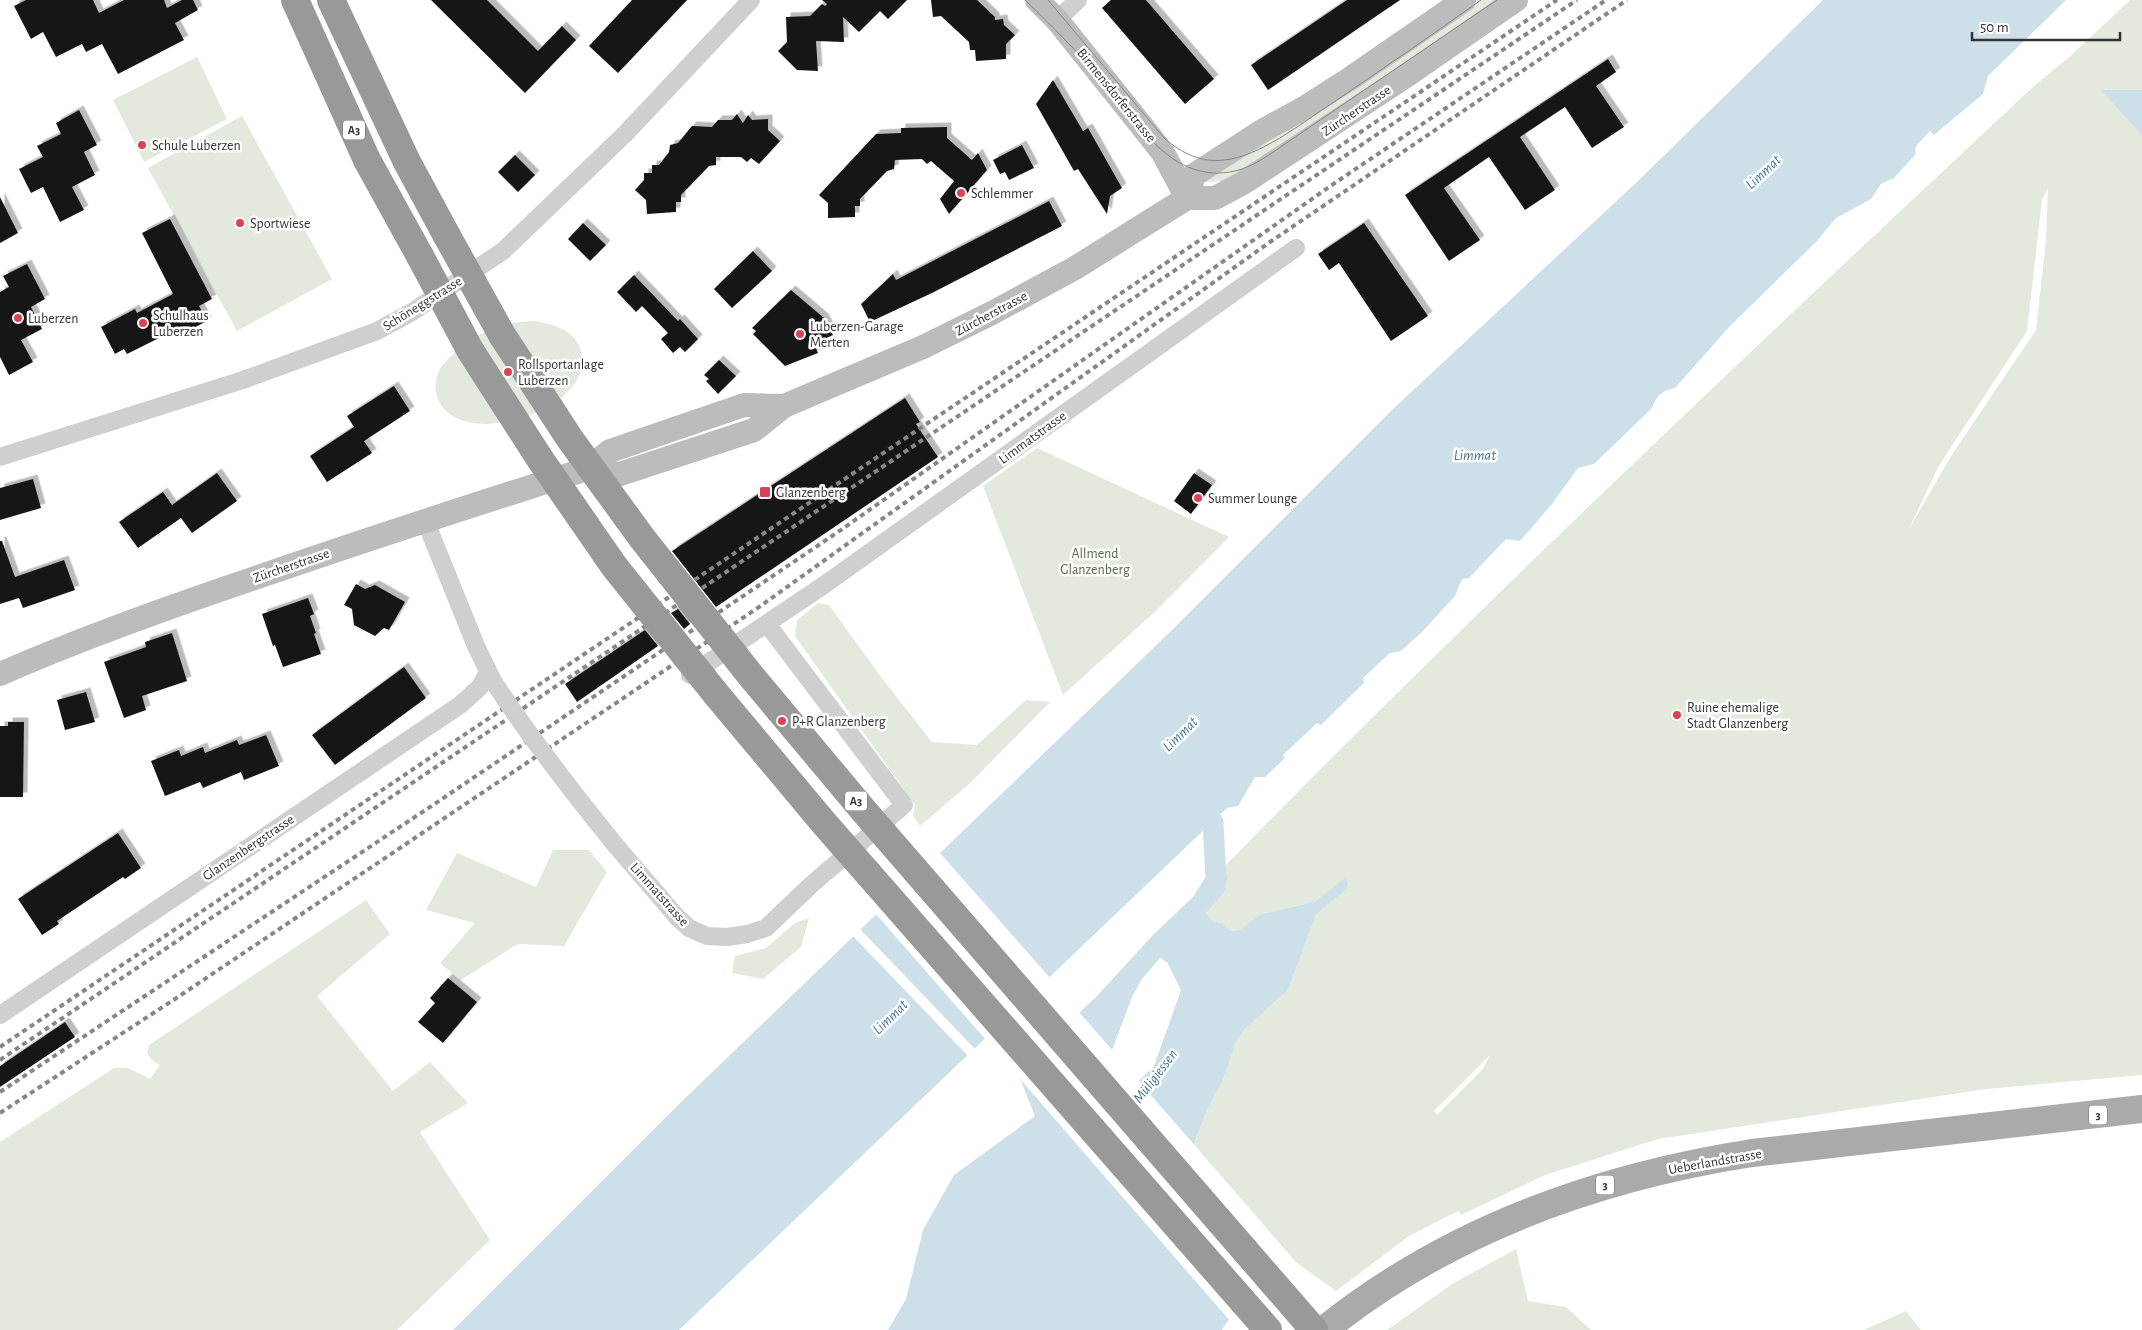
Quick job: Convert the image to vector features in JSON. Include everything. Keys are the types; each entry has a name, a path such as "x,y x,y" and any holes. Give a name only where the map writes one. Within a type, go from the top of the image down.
{"highway":[{"name":"A3","path":"296,0 367,160 470,350 540,459 614,566 716,694 823,822 1268,1330"},
{"name":"A3","path":"331,0 406,162 502,335 570,439 642,538 751,676 864,811 1314,1330"}],"main road":[{"name":"Birmensdorferstrasse","path":"1037,0 1056,20 1149,134 1163,153 1187,198"},
{"path":"1187,198 1194,175 1262,131 1304,108 1351,78 1464,0"},
{"name":"Zürcherstrasse","path":"0,674 59,648 132,620 425,520 587,469 610,450 744,405 784,406 923,348 1074,268 1187,198 1215,198 1243,183 1398,81 1516,0"},
{"name":"Ueberlandstrasse","path":"1324,1330 1366,1298 1448,1249 1513,1218 1565,1198 1624,1179 1710,1160 1752,1153 2142,1109"}],"street":[{"name":"Schöneggstrasse","path":"0,457 243,380 377,331 412,312 503,251 625,134 751,0"},
{"path":"1056,20 1078,0"},
{"name":"Limmatstrasse","path":"688,677 767,624 1296,248"},
{"name":"Limmatstrasse","path":"425,520 491,676 525,730 571,791 677,918 689,928 706,936 728,937 766,928 904,805 767,624"},
{"name":"Glanzenbergstrasse","path":"0,1015 460,705 491,676"}],"green space":[{"path":"1472,0 1505,0 1233,181 1203,182"},
{"path":"2130,0 2142,0 2142,1075 1986,1089 1658,1139 1545,1175 1461,1215 1458,1211 1409,1236 1336,1291 1293,1260 1194,1144 1207,1110 1223,1080 1236,1042 1245,1029 1288,990 1316,915 1343,892 1342,880 1314,902 1261,914 1240,931 1231,931 1221,923 1213,921 1206,913 1224,893 1228,876 1221,870 1521,571 1828,279 2034,86 2067,59","holes":["2048,189 2046,240 2036,330 1951,456 1909,529 1938,467 2027,331 2042,199","1490,1055 1483,1069 1437,1115 1434,1111"]},
{"path":"197,57 227,119 144,162 113,100"},
{"name":"Sportwiese","path":"242,116 332,279 237,331 148,168"},
{"name":"Rollsportanlage Luberzen","path":"534,321 550,324 564,330 576,340 580,347 582,356 578,377 564,395 542,410 516,420 489,424 465,421 446,411 436,392 438,373 445,361 469,342 488,331 509,324"},
{"name":"Allmend Glanzenberg","path":"1037,448 1229,537 1159,608 1063,695 983,486"},
{"path":"818,603 829,605 881,677 932,742 977,745 1026,700 1050,702 968,785 920,826 913,816 915,805 795,636 797,620"},
{"path":"553,850 589,850 607,872 564,946 518,944 461,980 440,963 475,923 426,910 457,853 536,887"},
{"path":"366,900 390,934 317,996 393,1091 430,1062 468,1103 420,1132 490,1240 397,1330 0,1330 0,1142 114,1068 128,1068 150,1079 160,1065 152,1060 147,1053 149,1045"},
{"path":"809,918 801,947 763,979 732,973 735,956 766,948 795,923"},
{"path":"1516,1249 1528,1301 1566,1307 1591,1330 1387,1330 1452,1284"},
{"path":"1906,1311 1921,1330 1864,1330"}],"water":[{"name":"Limmat","path":"1823,0 2066,0 1988,76 1983,94 1934,135 1930,131 1916,146 1915,155 1894,178 1881,184 1871,199 1836,218 1817,241 1729,327 1675,388 1660,394 1652,408 1594,464 1578,468 1552,504 1520,541 1506,539 1469,578 1462,579 1455,596 1422,632 1401,651 1390,653 1363,678 1364,683 1321,725 1317,723 1283,755 1285,758 1265,777 1255,777 1238,806 1227,808 679,1330 453,1330 677,1106 1171,631 1394,408 1638,181"},
{"path":"2101,90 2142,90 2142,135"},
{"path":"1221,870 1228,876 1224,893 1206,913 1213,921 1221,923 1231,931 1240,930 1261,914 1314,902 1342,880 1346,879 1348,885 1343,892 1316,915 1288,990 1245,1029 1236,1042 1223,1080 1207,1110 1194,1144 1293,1260 1227,1322 1222,1330 888,1330 906,1299 923,1230 954,1175 1035,1116 1017,1071 1096,997 1153,935","holes":["1160,958 1167,962 1181,990 1154,1066 1111,1109 1088,1083 1107,1064 1132,997 1142,979"]}],"pier":[{"path":"939,852 1051,979 986,1040 875,913"},
{"path":"859,928 976,1050 969,1057 852,935"},
{"path":"1078,1011 1114,1052 1109,1065 1092,1083 1111,1106 1137,1079 1295,1261 1231,1322 1014,1072"}],"building":[{"path":"26,0 93,0 99,13 124,0 164,0 167,8 182,0 193,0 198,10 175,23 184,40 118,74 102,44 86,52 82,44 56,57 43,32 31,39 14,6"},
{"path":"431,0 487,0 538,51 562,26 576,40 525,93"},
{"path":"632,0 687,0 618,73 589,46"},
{"path":"822,0 907,0 888,19 880,11 859,32 843,17 844,42 816,41 818,71 797,70 778,51 787,42 786,17 810,16 822,4 825,6 827,4"},
{"path":"931,0 977,0 995,17 995,20 1003,19 1004,25 1015,35 1006,44 1006,59 976,61 975,50 970,50 969,42 941,16 933,17"},
{"path":"1111,0 1146,0 1214,79 1185,104 1102,8"},
{"path":"1347,0 1400,0 1268,90 1251,65"},
{"path":"1608,59 1616,72 1596,86 1624,127 1592,148 1565,107 1520,137 1555,190 1525,210 1489,157 1444,188 1480,240 1449,261 1405,195"},
{"path":"1053,80 1083,131 1088,128 1122,188 1110,196 1107,214 1078,169 1074,171 1036,104"},
{"path":"79,110 97,145 84,152 95,175 72,187 84,210 60,222 43,187 31,193 19,169 43,157 37,146 61,134 56,123"},
{"path":"737,114 743,123 748,115 752,120 768,119 768,130 780,141 759,164 751,158 747,162 741,157 716,157 716,165 709,166 681,195 681,202 676,202 676,212 647,214 646,200 635,190 644,180 644,173 652,173 652,165 659,165 669,152 670,145 678,143 692,126 712,127 718,120 732,120"},
{"path":"947,127 947,138 972,160 978,153 987,170 949,214 940,199 954,181 931,161 927,164 922,159 895,160 894,169 887,171 860,199 860,206 855,206 855,217 828,218 828,203 819,195 876,134 901,133 901,128"},
{"path":"1022,145 1034,168 1009,180 1005,172 1000,174 993,160"},
{"path":"515,155 535,175 518,192 498,172"},
{"path":"0,197 18,233 0,243"},
{"path":"1049,201 1062,226 934,292 870,322 861,304 893,274 896,280"},
{"path":"170,219 212,299 199,306 207,321 178,336 175,330 127,354 124,349 115,354 101,327 135,309 137,313 173,294 142,233"},
{"path":"583,223 606,245 590,261 568,239"},
{"path":"1364,223 1428,316 1391,341 1339,263 1329,270 1318,254"},
{"path":"753,251 772,271 732,308 714,289"},
{"name":"Luberzen","path":"27,264 45,299 31,307 42,329 21,340 33,362 9,375 0,357 0,292 9,287 3,276"},
{"path":"634,275 698,339 685,352 680,347 673,353 661,339 668,333 642,306 636,312 617,292"},
{"path":"791,290 824,318 833,335 814,344 818,353 785,366 753,334 756,331 752,328"},
{"path":"719,360 736,376 718,394 706,381 709,379 704,375"},
{"path":"394,386 410,411 364,441 372,453 327,482 310,456 354,427 347,416"},
{"path":"905,398 920,422 916,424 938,457 716,607 672,551"},
{"path":"217,473 237,501 192,533 181,518 138,548 119,522 163,492 172,505"},
{"path":"1194,473 1212,485 1191,514 1174,501"},
{"path":"33,479 41,508 0,520 0,488"},
{"path":"0,541 2,541 15,577 64,560 75,590 23,608 19,598 0,604"},
{"path":"356,584 365,589 375,585 405,602 389,630 384,628 375,636 354,625 352,609 344,605"},
{"path":"308,598 314,614 310,616 316,633 314,634 321,654 283,667 275,645 273,646 262,614"},
{"path":"678,609 690,624 684,629 671,613"},
{"path":"645,630 658,646 577,702 565,684"},
{"path":"172,633 187,681 142,696 146,710 124,718 104,662 146,647 145,642"},
{"path":"404,667 426,698 335,765 312,735"},
{"path":"86,692 95,722 65,730 57,700"},
{"path":"8,722 24,722 23,797 0,797 0,726 8,726"},
{"path":"266,735 279,766 244,780 241,772 203,788 200,782 165,796 151,761 179,750 181,756 203,747 205,753 237,740 239,745"},
{"path":"118,833 141,868 125,879 123,877 57,921 59,924 42,935 18,899"},
{"path":"448,978 477,1002 443,1043 418,1022 435,1003 430,998"},
{"path":"65,1022 75,1037 0,1087 0,1066"}],"waterway":[{"name":"Müligiessen","path":"1204,899 1216,880 1213,822"}],"tram line":[{"path":"1025,0 1085,62 1144,133 1159,148 1175,160 1193,169 1213,173 1235,171 1254,164 1497,0"},
{"path":"1048,0 1165,139 1178,149 1192,156 1216,161 1237,158 1251,153 1280,138 1481,0"}],"railway":[{"path":"0,1047 1557,0"},
{"path":"0,1060 1577,0"},
{"path":"0,1092 433,805 838,532 1329,187 1606,0"},
{"path":"0,1113 175,999 759,607 1270,242 1627,0"}],"place":[{"name":"Schule Luberzen","path":"142,145"},
{"name":"Schlemmer","path":"961,193"},
{"name":"Sportwiese","path":"240,223"},
{"name":"Luberzen","path":"18,318"},
{"name":"Schulhaus Luberzen","path":"143,323"},
{"name":"Luberzen-Garage Merten","path":"800,334"},
{"name":"Rollsportanlage Luberzen","path":"508,372"},
{"name":"Glanzenberg","path":"765,492"},
{"name":"Summer Lounge","path":"1198,498"},
{"name":"Ruine ehemalige Stadt Glanzenberg","path":"1677,715"},
{"name":"P+R Glanzenberg","path":"782,721"}]}
